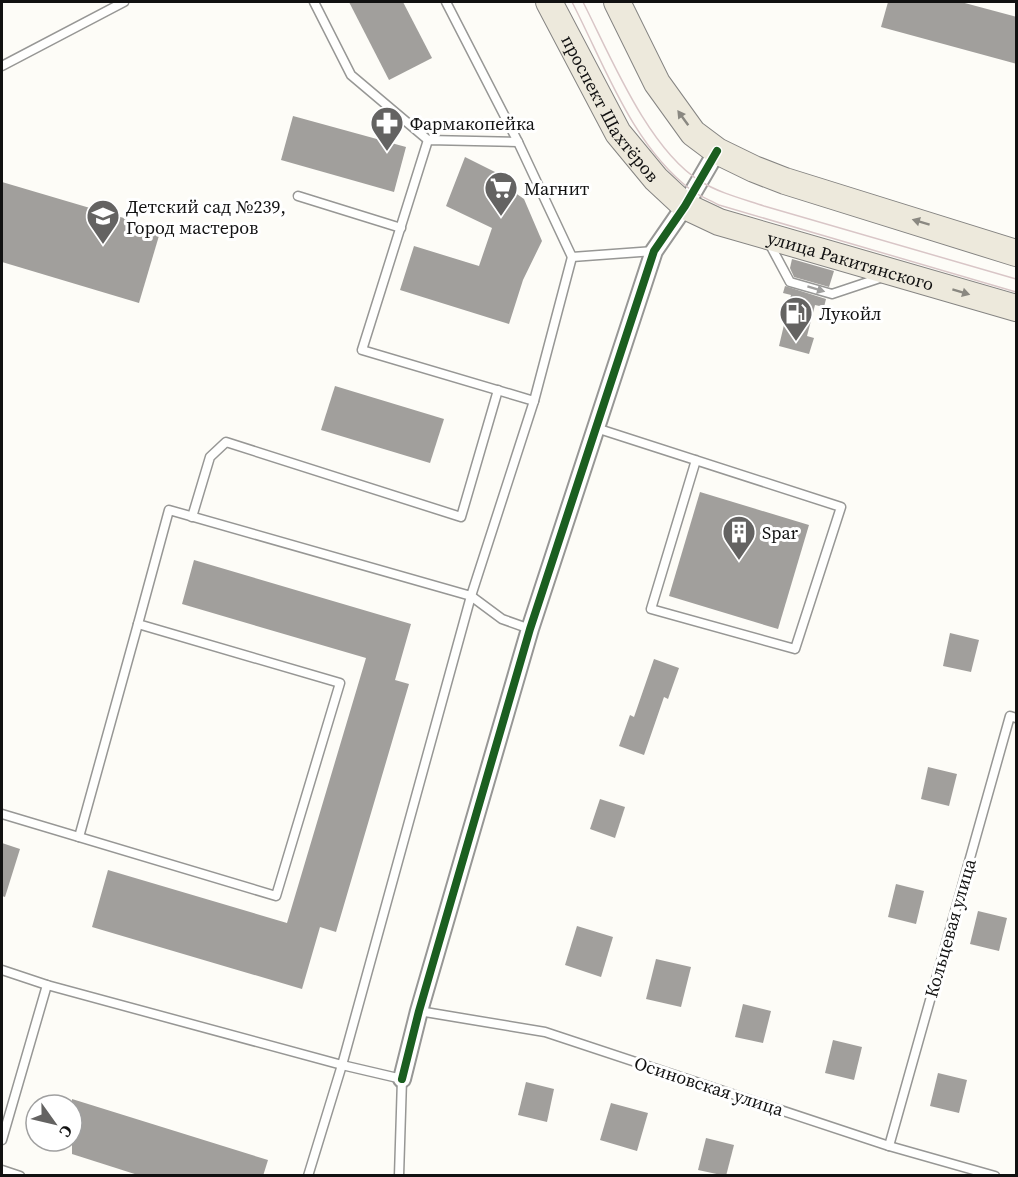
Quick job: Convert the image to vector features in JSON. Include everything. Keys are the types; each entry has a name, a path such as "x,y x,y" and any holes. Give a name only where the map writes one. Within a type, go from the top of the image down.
{"main road":[{"name":"проспект Шахтёров","path":"549,2 618,133 656,179 685,206"},
{"path":"617,2 657,82 693,133 717,151 785,181 1017,253"},
{"name":"улица Ракитянского","path":"685,206 719,222 1017,308"}],"street":[{"path":"402,1079 419,1011 530,629 654,251 685,206 717,151"}],"lane":[{"path":"2,66 124,2"},
{"path":"314,2 351,75 428,140 518,142"},
{"path":"308,1176 342,1065 471,596 534,401 572,257 518,142 446,2"},
{"path":"428,140 362,350 534,401"},
{"path":"298,196 401,228"},
{"path":"765,236 790,282 832,294 897,273"},
{"path":"572,257 654,251"},
{"path":"192,517 210,457 226,442 461,517 498,390"},
{"path":"596,428 696,460 841,507 795,649 651,609 696,460"},
{"path":"79,837 169,510 471,596 502,619 530,629"},
{"path":"2,814 276,896 340,683 138,624"},
{"name":"Кольцевая улица","path":"889,1146 1010,716 1017,718"},
{"path":"2,970 46,985 402,1079 399,1176"},
{"path":"2,1140 46,985"},
{"name":"Осиновская улица","path":"419,1011 545,1032 889,1146 995,1176"},
{"path":"2,1170 20,1176"}],"building":[{"path":"349,2 403,2 432,58 389,80"},
{"path":"888,2 961,2 1017,17 1017,64 881,27"},
{"path":"293,116 406,147 394,192 281,160"},
{"path":"465,157 513,181 514,192 524,199 542,241 523,280 509,324 400,290 414,246 479,266 492,228 446,206"},
{"path":"2,182 161,229 139,303 2,262"},
{"path":"792,259 834,271 829,287 794,277 790,268"},
{"path":"785,286 826,299 824,307 815,305 807,336 814,338 809,354 779,346 791,295 783,293"},
{"path":"335,386 444,419 430,463 321,430"},
{"name":"Spar","path":"700,492 809,525 778,629 669,596"},
{"path":"194,560 411,624 395,680 409,684 336,932 320,927 302,989 92,927 108,870 287,923 366,658 182,604"},
{"path":"950,633 979,640 971,672 943,666"},
{"path":"654,659 679,668 668,699 664,697 644,755 619,746 630,715 634,717"},
{"path":"928,767 957,774 949,806 921,799"},
{"path":"600,799 625,807 615,838 590,829"},
{"path":"2,843 20,849 5,897 2,896"},
{"path":"896,884 924,891 916,924 888,917"},
{"path":"978,911 1007,918 999,951 970,944"},
{"path":"577,926 613,937 601,977 565,965"},
{"path":"656,959 691,967 681,1007 646,999"},
{"path":"743,1004 771,1011 763,1043 735,1037"},
{"path":"833,1040 862,1047 854,1080 825,1073"},
{"path":"938,1073 967,1080 959,1113 930,1106"},
{"path":"526,1082 554,1089 547,1122 518,1115"},
{"path":"84,1103 268,1160 263,1176 141,1176 72,1154 84,1153"},
{"path":"611,1103 648,1113 637,1151 600,1140"},
{"path":"706,1138 734,1145 726,1176 698,1170"}],"tram line":[{"path":"572,2 636,128 670,172 694,192 719,205 1016,292"},
{"path":"583,2 618,73 647,124 681,166 700,181 723,192 764,206 1016,279"}],"cycle path":[{"path":"402,1079 419,1011 530,629 654,251 685,206 717,151"}],"place":[{"name":"Фармакопейка","path":"387,152"},
{"name":"Магнит","path":"501,217"},
{"name":"Детский сад №239, Город мастеров","path":"103,245"},
{"name":"Лукойл","path":"796,342"},
{"name":"Spar","path":"739,561"}]}
